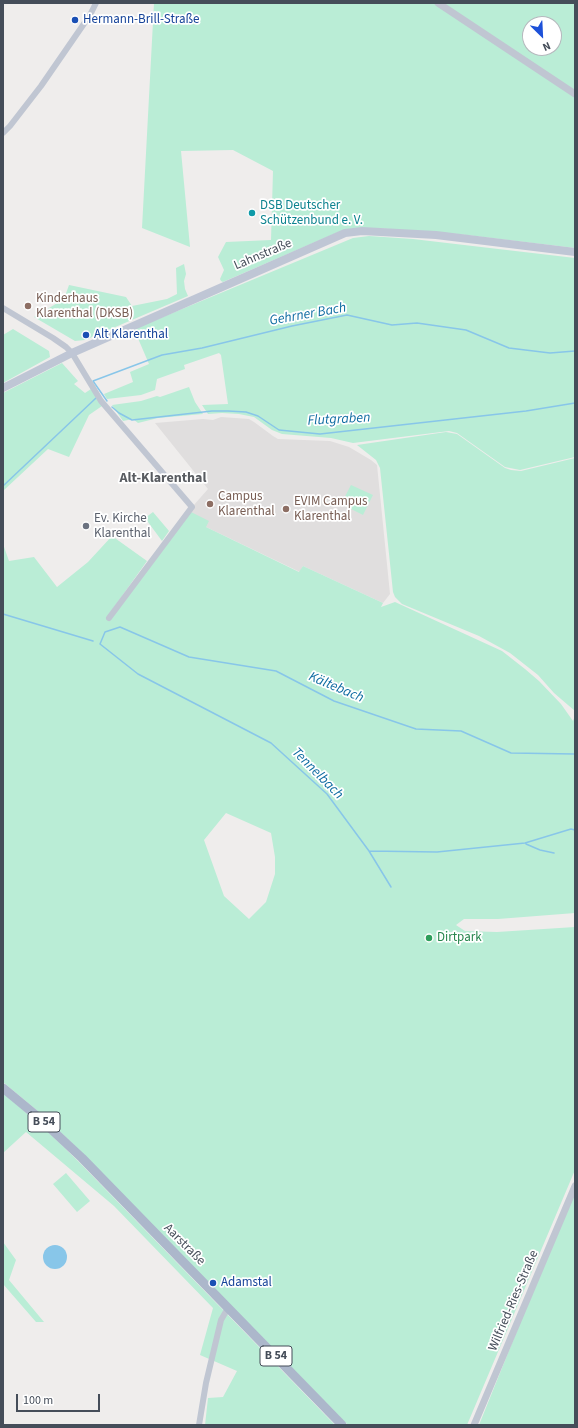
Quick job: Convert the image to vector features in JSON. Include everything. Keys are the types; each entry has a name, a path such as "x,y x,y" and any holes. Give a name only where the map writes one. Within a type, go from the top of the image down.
{"main road":[{"name":"Lahnstraße","path":"3,388 72,353 323,242 351,232 368,231 436,235 575,252"},
{"name":"Aarstraße","path":"3,1088 68,1144 342,1425"}],"street":[{"path":"3,133 41,86 90,15 96,3"},
{"path":"438,3 575,94"},
{"path":"3,308 53,338 72,353 101,401 192,507 109,618"},
{"name":"Wilfried-Ries-Straße","path":"474,1425 575,1186"},
{"path":"200,1425 206,1383 221,1320 228,1308"}],"shaded area":[{"name":"EVIM Campus Klarenthal","path":"221,417 249,419 278,439 330,441 349,447 377,465 390,594 383,603 303,566 300,572 206,527 191,512 193,506 208,489 155,423 203,419 213,420"}],"green space":[{"path":"154,3 575,3 575,248 458,234 357,228 343,230 223,282 220,279 224,270 218,257 226,242 271,240 273,171 233,150 181,151 190,247 142,228"},
{"path":"369,236 413,239 575,258 575,457 520,470 505,467 457,433 449,431 353,443 331,438 282,434 272,430 254,417 239,414 208,414 202,405 228,404 221,355 219,353 184,365 185,369 157,379 155,390 141,395 107,399 104,394 133,382 130,372 149,364 134,329 353,238"},
{"path":"184,264 186,274 184,281 185,289 188,296 85,340 75,341 34,317 64,299 69,285 126,297 132,306 167,299 177,294 176,268"},
{"path":"13,329 49,351 50,357 3,383 3,335"},
{"path":"62,363 78,381 74,384 85,393 91,389 102,406 89,415 69,457 48,449 3,491 3,393"},
{"path":"189,387 195,402 203,414 158,418 138,423 133,419 123,421 112,405 141,401 157,396 160,397"},
{"path":"446,432 457,434 505,468 511,470 521,471 575,458 575,711 554,693 538,675 510,653 479,636 402,604 395,597 393,592 380,468 376,460 357,445"},
{"path":"351,485 373,495 363,515 341,504"},
{"path":"153,512 169,531 162,541 145,518"},
{"path":"191,512 209,521 206,527 299,572 303,566 383,603 381,607 395,602 502,651 539,681 561,704 573,721 575,716 575,913 498,919 464,919 456,925 465,931 497,932 575,927 575,1170 467,1425 348,1425 70,1141 3,1082 3,544 9,561 34,557 57,587 88,562 112,536 147,561 107,617","holes":["226,813 271,833 275,857 275,874 266,902 249,919 224,896 204,840"]},
{"path":"3,1093 44,1128 78,1161 335,1425 205,1425 208,1398 223,1397 237,1371 200,1355 213,1308 114,1206 26,1132 3,1153"},
{"path":"66,1173 90,1201 77,1212 53,1184"},
{"path":"575,1193 575,1425 479,1425 533,1291"},
{"path":"3,1242 16,1260 9,1280 44,1322 36,1322 3,1284"}],"water":[{"path":"55,1245 63,1249 67,1257 63,1265 55,1269 47,1265 43,1257 47,1249"}],"waterway":[{"name":"Gehrner Bach","path":"107,401 93,381 162,355 202,348 292,326 347,315 392,325 417,323 466,330 509,348 550,353 575,351"},
{"name":"Gehrner Bach","path":"3,486 96,398"},
{"name":"Flutgraben","path":"112,407 119,413 132,420 212,411 246,412 258,416 279,430 320,434 526,411 575,403"},
{"name":"Kältebach","path":"3,614 93,641"},
{"name":"Tennelbach","path":"575,754 511,753 461,731 416,729 334,701 276,671 189,657 120,627 105,632 100,644 138,674 271,743 327,794 369,851 437,852 525,843 571,829 575,830"},
{"path":"526,844 540,850 554,853"},
{"path":"369,851 391,887"}],"place":[{"name":"Hermann-Brill-Straße","path":"75,20"},
{"name":"DSB Deutscher Schützenbund e. V.","path":"252,213"},
{"name":"Kinderhaus Klarenthal (DKSB)","path":"28,306"},
{"name":"Alt Klarenthal","path":"86,335"},
{"name":"Campus Klarenthal","path":"210,504"},
{"name":"EVIM Campus Klarenthal","path":"286,509"},
{"name":"Ev. Kirche Klarenthal","path":"86,526"},
{"name":"Dirtpark","path":"429,938"},
{"name":"Adamstal","path":"213,1283"}],"district":[{"name":"Alt-Klarenthal","path":"163,479"}]}
